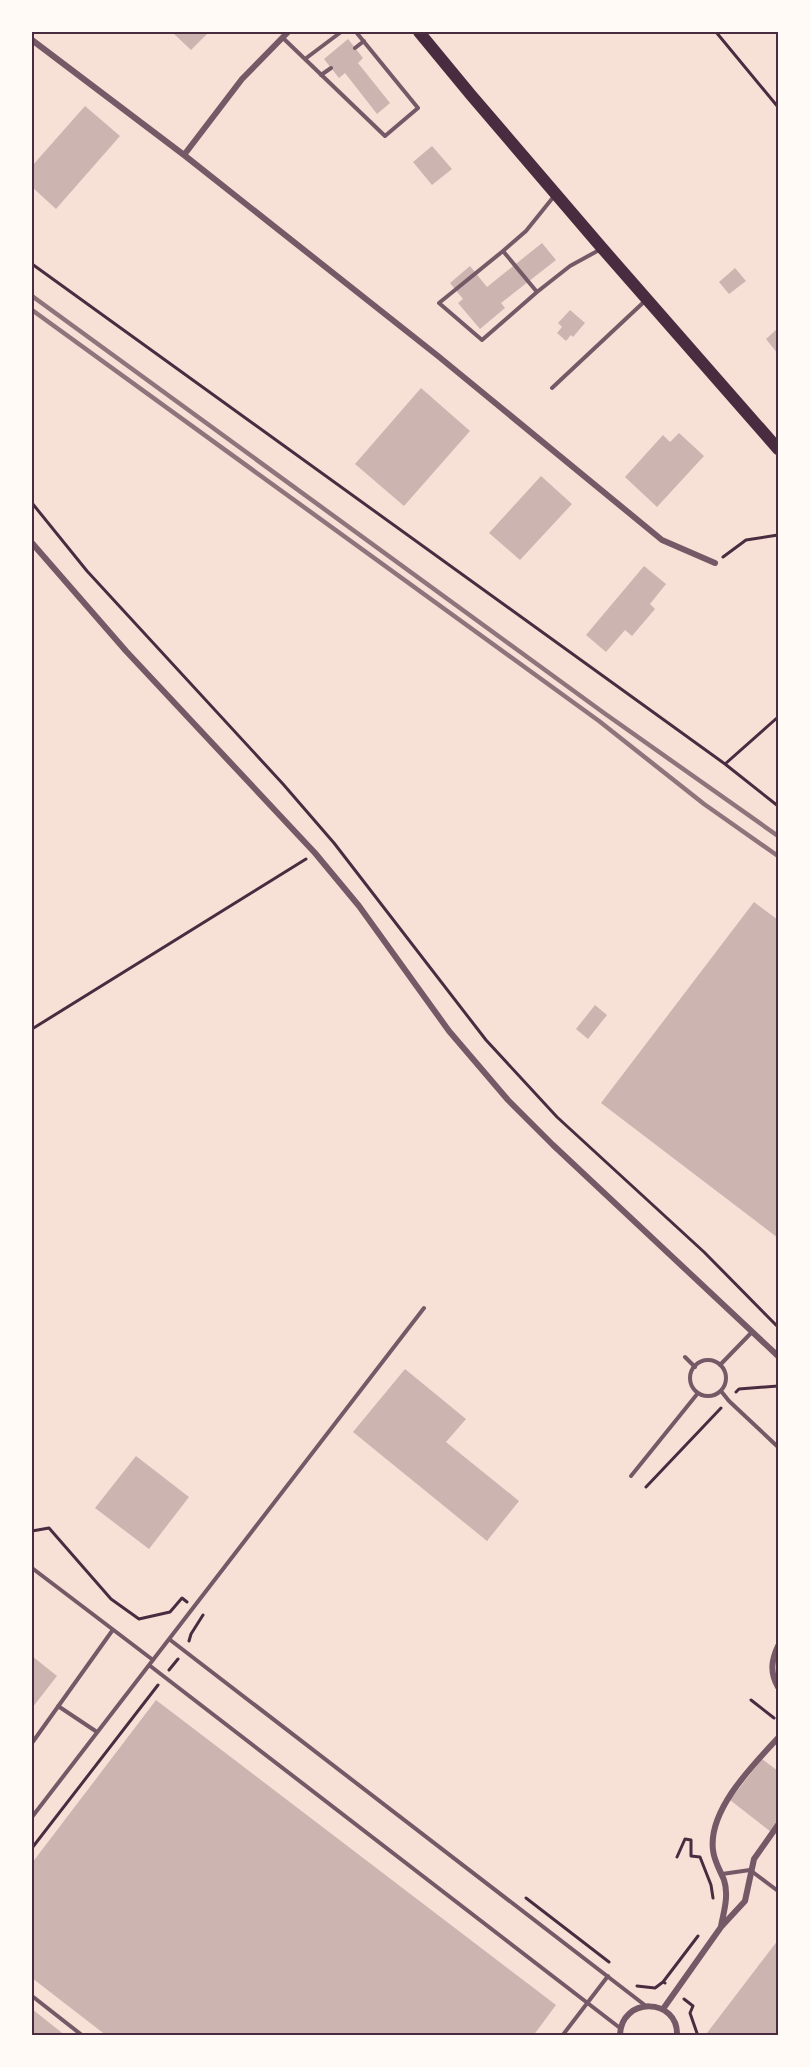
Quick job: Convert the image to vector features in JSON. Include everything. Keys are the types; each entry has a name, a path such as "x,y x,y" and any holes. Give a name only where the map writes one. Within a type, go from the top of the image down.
{"main road":[{"path":"419,32 646,300 778,449"}],"street":[{"path":"184,155 242,79 288,32"},
{"path":"32,40 184,155 438,356 662,540 715,563"},
{"path":"32,543 126,651 315,853 359,906 449,1031 508,1100 778,1356"},
{"path":"778,1646 772,1659 772,1670 778,1687"},
{"path":"721,1927 726,1901 724,1883 713,1851 712,1840 720,1811 760,1757 778,1738"},
{"path":"663,2009 721,1927 745,1901 750,1870 762,1847 778,1825"},
{"path":"620,2036 620,2028 630,2012 646,2006 663,2009 677,2026 677,2036"}],"lane":[{"path":"305,59 341,32"},
{"path":"282,37 385,136 418,108 356,32"},
{"path":"355,48 364,41"},
{"path":"321,75 331,68"},
{"path":"556,194 526,231 440,303 482,340 570,266 602,248"},
{"path":"503,250 537,292"},
{"path":"552,388 646,300"},
{"path":"32,1817 424,1308"},
{"path":"720,1365 753,1332"},
{"path":"685,1357 695,1367"},
{"path":"707,1360 720,1365 726,1377 721,1390 714,1395 706,1396 698,1393 690,1381 695,1367 707,1360"},
{"path":"721,1390 729,1401 778,1447"},
{"path":"631,1476 698,1393"},
{"path":"32,1568 153,1660"},
{"path":"32,1743 112,1630"},
{"path":"169,1639 646,2006"},
{"path":"148,1665 620,2028"},
{"path":"58,1706 97,1732"},
{"path":"721,1874 750,1870 778,1891"},
{"path":"562,2036 608,1976"},
{"path":"32,1996 83,2036"}],"path":[{"path":"716,32 778,107"},
{"path":"32,264 725,764 778,806"},
{"path":"32,503 87,571 283,784 334,843 486,1040 557,1117 704,1252 778,1327"},
{"path":"715,563 746,540 778,535"},
{"path":"725,764 778,717"},
{"path":"32,1029 334,843"},
{"path":"646,1487 738,1389 778,1386"},
{"path":"32,1848 184,1650"},
{"path":"751,1700 774,1718"},
{"path":"677,1857 685,1839 691,1840 691,1856 700,1857 711,1885 713,1904"},
{"path":"698,2036 690,2013 693,2006 663,1982 703,1930"}],"building":[{"path":"172,32 209,32 191,50"},
{"path":"348,39 363,58 358,63 390,103 377,114 345,73 339,78 324,59"},
{"path":"85,106 120,136 56,209 32,187 32,166"},
{"path":"432,146 452,169 432,185 413,162"},
{"path":"542,243 556,260 501,303 505,308 480,329 458,303 463,299 450,283 470,266 487,287"},
{"path":"735,268 746,281 729,294 719,282"},
{"path":"570,310 585,323 573,337 571,335 566,341 557,333 562,327 558,323"},
{"path":"778,328 778,354 766,339"},
{"path":"421,388 470,431 404,506 355,464"},
{"path":"679,433 704,456 657,507 625,477 663,435 670,442"},
{"path":"541,476 572,504 520,560 489,533"},
{"path":"644,566 666,584 650,604 655,609 632,636 625,630 606,652 586,635"},
{"path":"754,902 778,920 778,1238 601,1103"},
{"path":"595,1005 607,1015 588,1039 576,1029"},
{"path":"405,1369 466,1419 446,1442 519,1501 487,1541 353,1432"},
{"path":"136,1456 189,1497 149,1549 95,1508"},
{"path":"32,1656 57,1676 32,1708"},
{"path":"156,1700 556,2005 533,2036 107,2036 32,1978 32,1863"},
{"path":"762,1759 778,1771 778,1822 771,1832 730,1800"},
{"path":"778,1940 778,2036 711,2036 707,2033"},
{"path":"32,2009 66,2036 32,2036"}],"railway":[{"path":"32,296 604,713 778,836"},
{"path":"32,310 599,721 704,804 778,856"}]}
